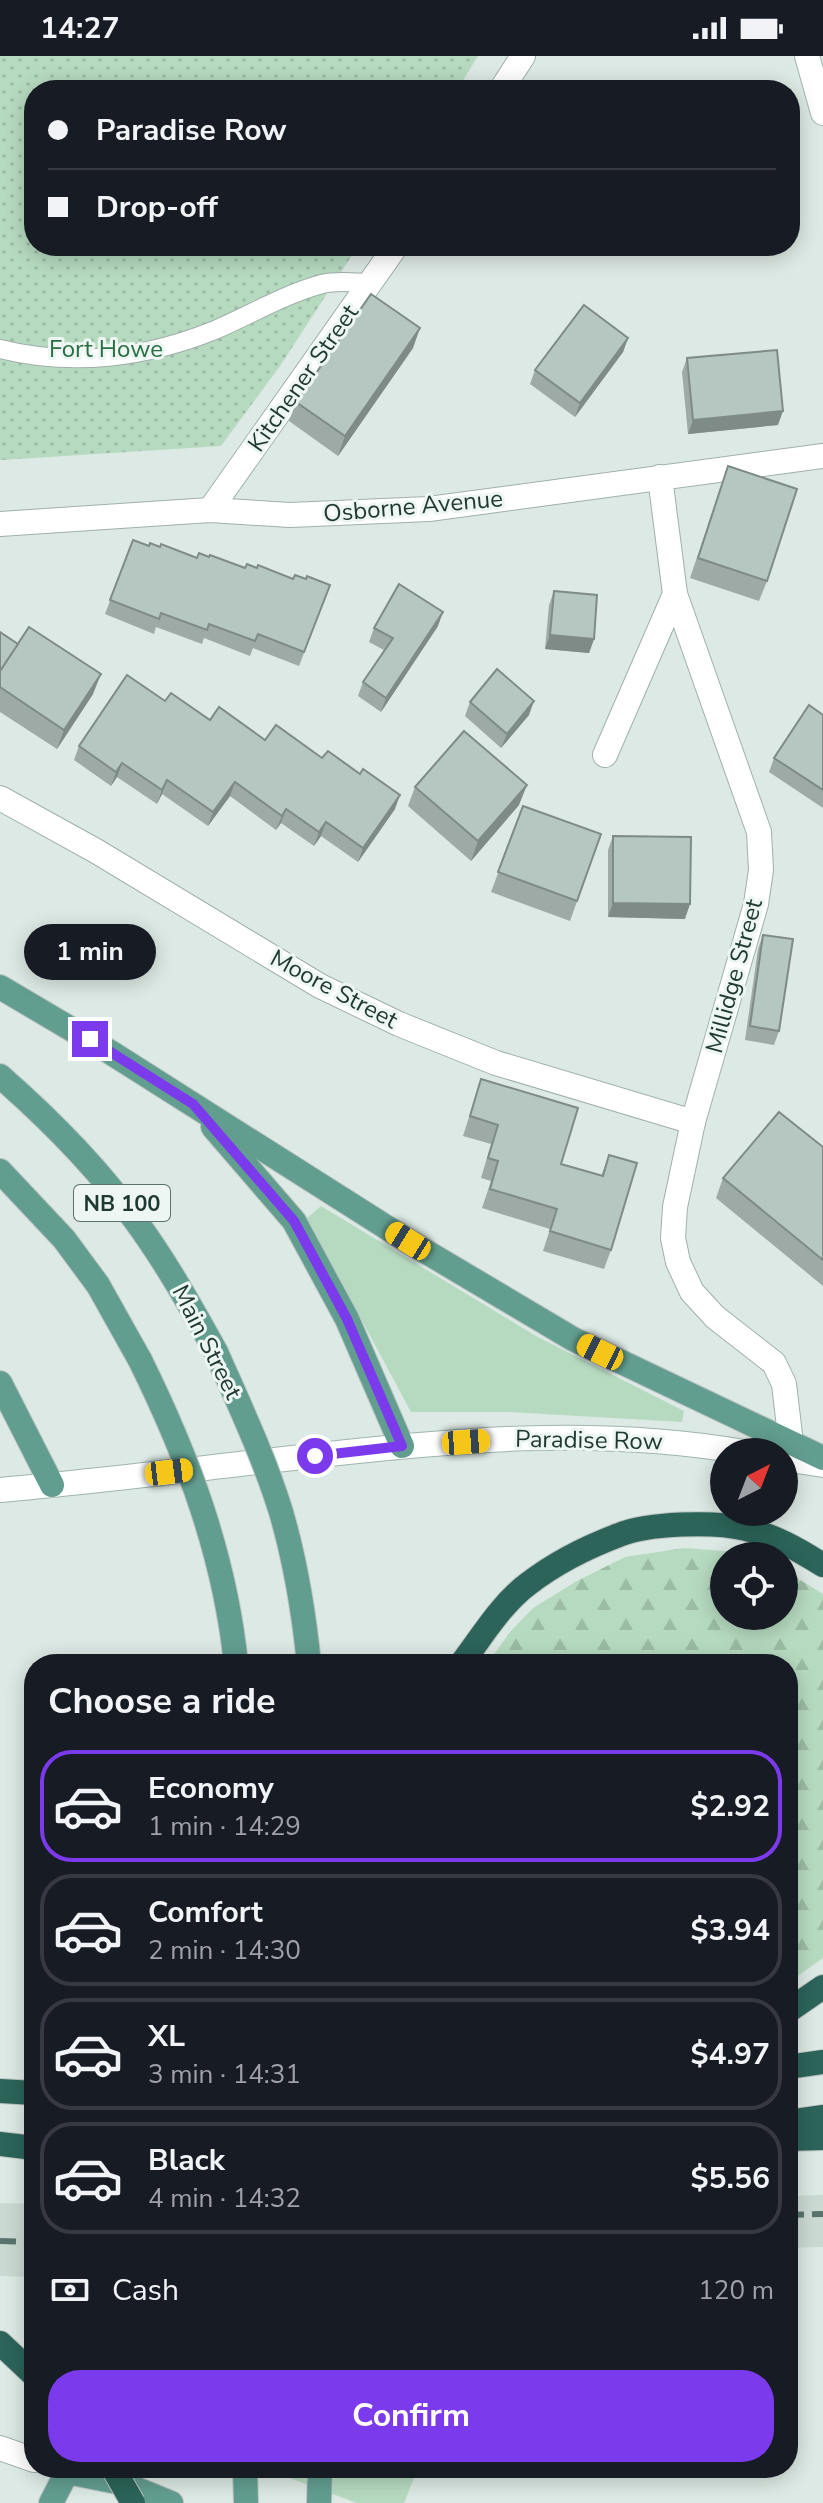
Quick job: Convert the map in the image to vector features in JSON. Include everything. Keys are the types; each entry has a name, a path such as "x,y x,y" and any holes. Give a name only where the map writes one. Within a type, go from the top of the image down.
{"highway":[{"path":"469,1654 525,1586 564,1561 621,1533 686,1524 745,1529 796,1548 823,1565"},
{"path":"798,2004 823,1987"},
{"path":"798,2066 823,2062"},
{"path":"0,2091 24,2092"},
{"path":"798,2121 823,2117"},
{"path":"798,2139 823,2138"},
{"path":"0,2144 24,2147"},
{"path":"0,2343 24,2366"},
{"path":"119,2478 133,2503"}],"main road":[{"path":"0,987 87,1037 408,1241 573,1339 763,1438"},
{"name":"Main Street","path":"0,1076 83,1157 135,1219 177,1283 216,1352 256,1442 281,1513 297,1585 307,1654"},
{"path":"193,1104 294,1221 347,1319 402,1446"},
{"name":"NB 100","path":"0,1171 64,1239 98,1285 167,1414 208,1520 223,1579 234,1654"},
{"path":"0,1383 52,1485"},
{"path":"798,1453 823,1458"},
{"path":"51,2503 59,2478"},
{"path":"99,2478 122,2483 171,2503"},
{"path":"245,2478 246,2503"},
{"path":"319,2503 320,2478"}],"street":[{"path":"507,80 523,56"},
{"path":"807,56 823,113"},
{"name":"Kitchener Street","path":"210,510 389,256"},
{"name":"Osborne Avenue","path":"0,524 210,510 290,515 429,509 823,456"},
{"name":"Millidge Street","path":"660,477 675,594 759,832 761,870 756,904 693,1122 675,1207 673,1238 678,1262 692,1292 715,1317 774,1363 784,1384 787,1438"},
{"path":"605,755 675,594"},
{"name":"Moore Street","path":"0,798 96,851 320,986 399,1024 496,1063 693,1122"},
{"name":"Paradise Row","path":"0,1490 402,1446 562,1436 684,1442 710,1446"},
{"path":"798,1455 823,1465"},
{"path":"0,2448 24,2456"}],"lane":[{"path":"0,349 33,357 119,357 157,350 213,331 324,283 371,283"}],"shaded area":[{"path":"823,2195 823,2247 798,2248 798,2196"},
{"path":"0,2203 24,2204 24,2277 0,2276"}],"green space":[{"name":"Fort Howe","path":"0,56 478,56 463,80 24,80 24,256 352,256 280,366 221,446 0,460"},
{"path":"321,1206 536,1336 684,1411 682,1422 509,1412 411,1412 307,1218"},
{"path":"684,1548 710,1550 710,1630 798,1630 798,1579 823,1594 823,1958 798,1976 798,1654 494,1654 533,1608 625,1557"},
{"path":"290,2478 414,2478 404,2503 357,2503"}],"building":[{"path":"371,294 420,328 345,436 296,402"},
{"path":"584,305 628,338 580,403 535,370"},
{"path":"777,350 783,411 693,420 687,358"},
{"path":"728,466 797,489 767,581 698,558"},
{"path":"133,540 149,546 150,543 160,547 161,544 197,558 199,553 210,555 245,568 247,564 257,568 258,565 293,579 295,575 306,579 307,576 330,585 304,652 258,634 255,641 209,624 207,630 161,613 159,619 110,600"},
{"path":"399,584 443,612 386,698 363,682 393,638 374,628"},
{"path":"554,591 597,595 594,639 550,635"},
{"path":"29,627 101,674 64,730 0,687 0,671"},
{"path":"0,632 18,644 0,671"},
{"path":"497,669 534,701 507,734 470,702"},
{"path":"127,675 165,701 171,693 210,720 219,707 265,740 276,725 322,758 328,751 360,774 363,769 400,795 363,848 326,822 319,832 286,809 282,816 235,782 213,812 167,780 162,790 122,763 116,772 79,746"},
{"path":"809,705 823,715 823,790 774,758"},
{"path":"464,731 527,785 478,841 415,787"},
{"path":"523,806 601,834 577,901 498,872"},
{"path":"613,836 691,837 690,904 613,903"},
{"path":"763,935 793,939 779,1031 750,1026"},
{"path":"481,1079 578,1108 561,1164 603,1176 609,1155 637,1163 611,1250 550,1231 557,1209 490,1189 498,1161 488,1158 498,1125 470,1116"},
{"path":"779,1112 823,1147 823,1260 723,1178"}],"railway":[{"path":"798,2215 823,2214"},
{"path":"0,2241 24,2242"}],"route":[{"path":"90,1039 193,1104 294,1221 317,1262 347,1319 402,1446 315,1456"}]}
